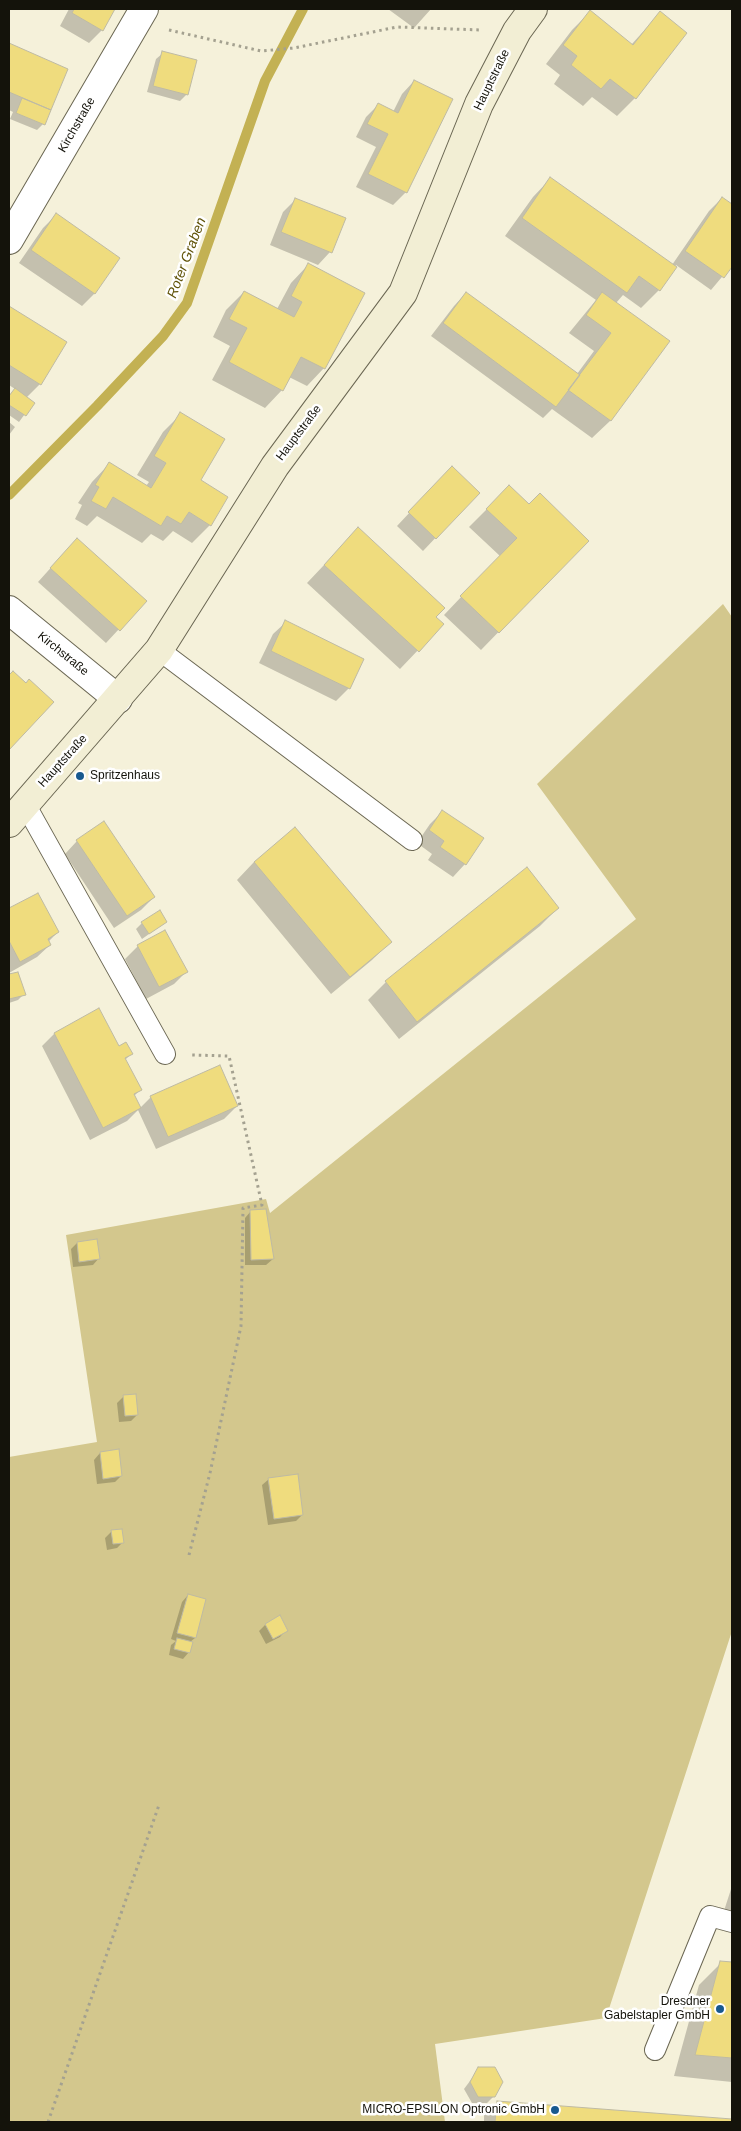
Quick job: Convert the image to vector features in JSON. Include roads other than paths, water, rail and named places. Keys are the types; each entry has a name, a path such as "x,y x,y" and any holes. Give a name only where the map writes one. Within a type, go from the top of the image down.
{"street":[{"name":"Hauptstraße","path":"17,813 159,650 275,466 403,293 480,104 517,31 533,9"},
{"name":"Kirchstraße","path":"9,240 140,16"},
{"name":"Kirchstraße","path":"9,610 118,699"}],"lane":[{"path":"159,650 412,840"},
{"path":"17,813 165,1054"},
{"path":"655,2050 710,1916 732,1922"}],"waterway":[{"name":"Roter Graben","path":"9,495 163,336 187,303 265,81 303,9"}],"place":[{"name":"Spritzenhaus","path":"80,776"},
{"name":"Dresdner Gabelstapler GmbH","path":"720,2009"},
{"name":"MICRO-EPSILON Optronic GmbH","path":"555,2110"}]}
